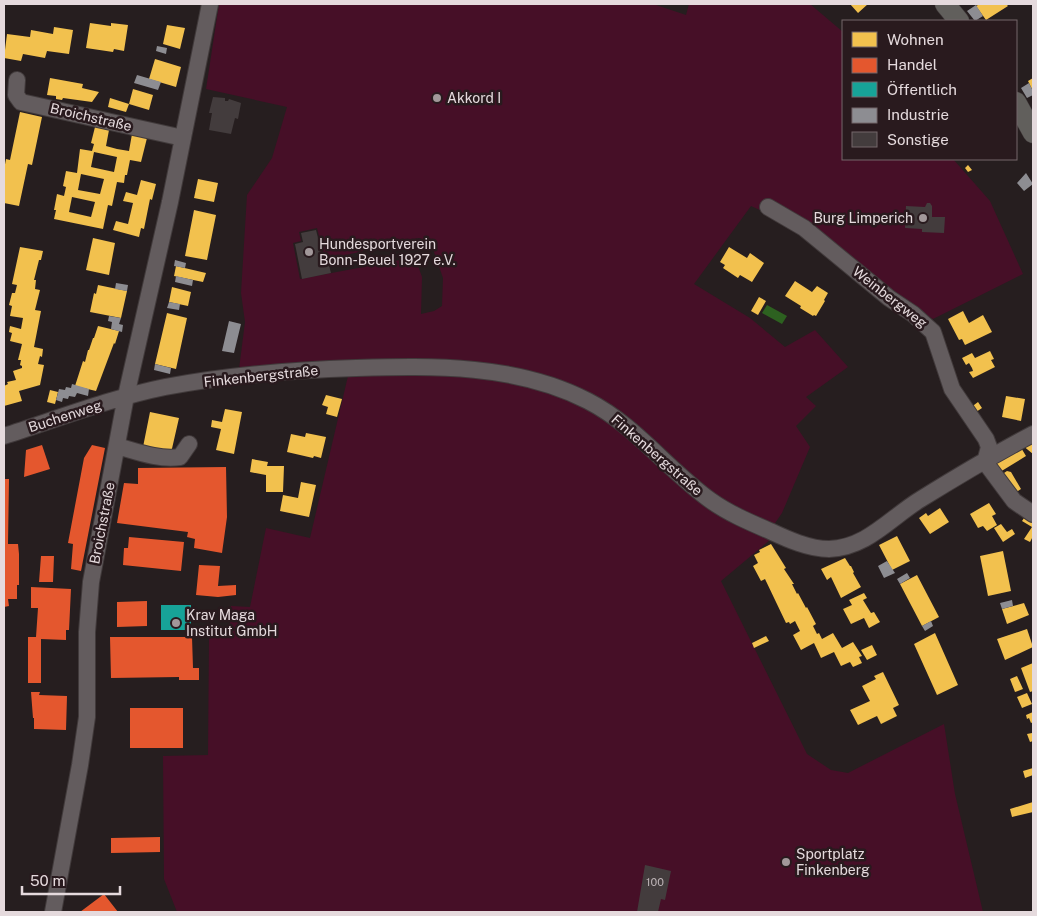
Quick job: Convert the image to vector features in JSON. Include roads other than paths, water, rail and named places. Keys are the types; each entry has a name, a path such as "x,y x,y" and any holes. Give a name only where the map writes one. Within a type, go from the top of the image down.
{"main road":[{"path":"945,4 958,20"},
{"path":"1017,104 1033,132"}],"street":[{"name":"Broichstraße","path":"53,912 87,718 87,632 91,582 126,396 184,138 210,4"},
{"name":"Broichstraße","path":"17,80 16,95 21,102 184,138"},
{"name":"Weinbergweg","path":"768,207 804,228 933,332 952,389 986,439 989,447 985,462"},
{"name":"Finkenbergstraße","path":"126,396 167,387 240,376 317,369 420,367 514,376 548,384 587,400 620,420 709,500 733,514 781,537 829,549 862,541 918,500 1033,434"},
{"name":"Buchenweg","path":"4,436 126,396"},
{"path":"117,446 173,458 180,457 188,444"},
{"path":"985,462 1014,501 1033,514"}],"place":[{"name":"Akkord I","path":"437,98"},
{"name":"Burg Limperich","path":"923,218"},
{"name":"Hundesportverein Bonn-Beuel 1927 e.V.","path":"309,252"},
{"name":"Krav Maga Institut GmbH","path":"176,623"},
{"name":"Sportplatz Finkenberg","path":"786,862"}]}
